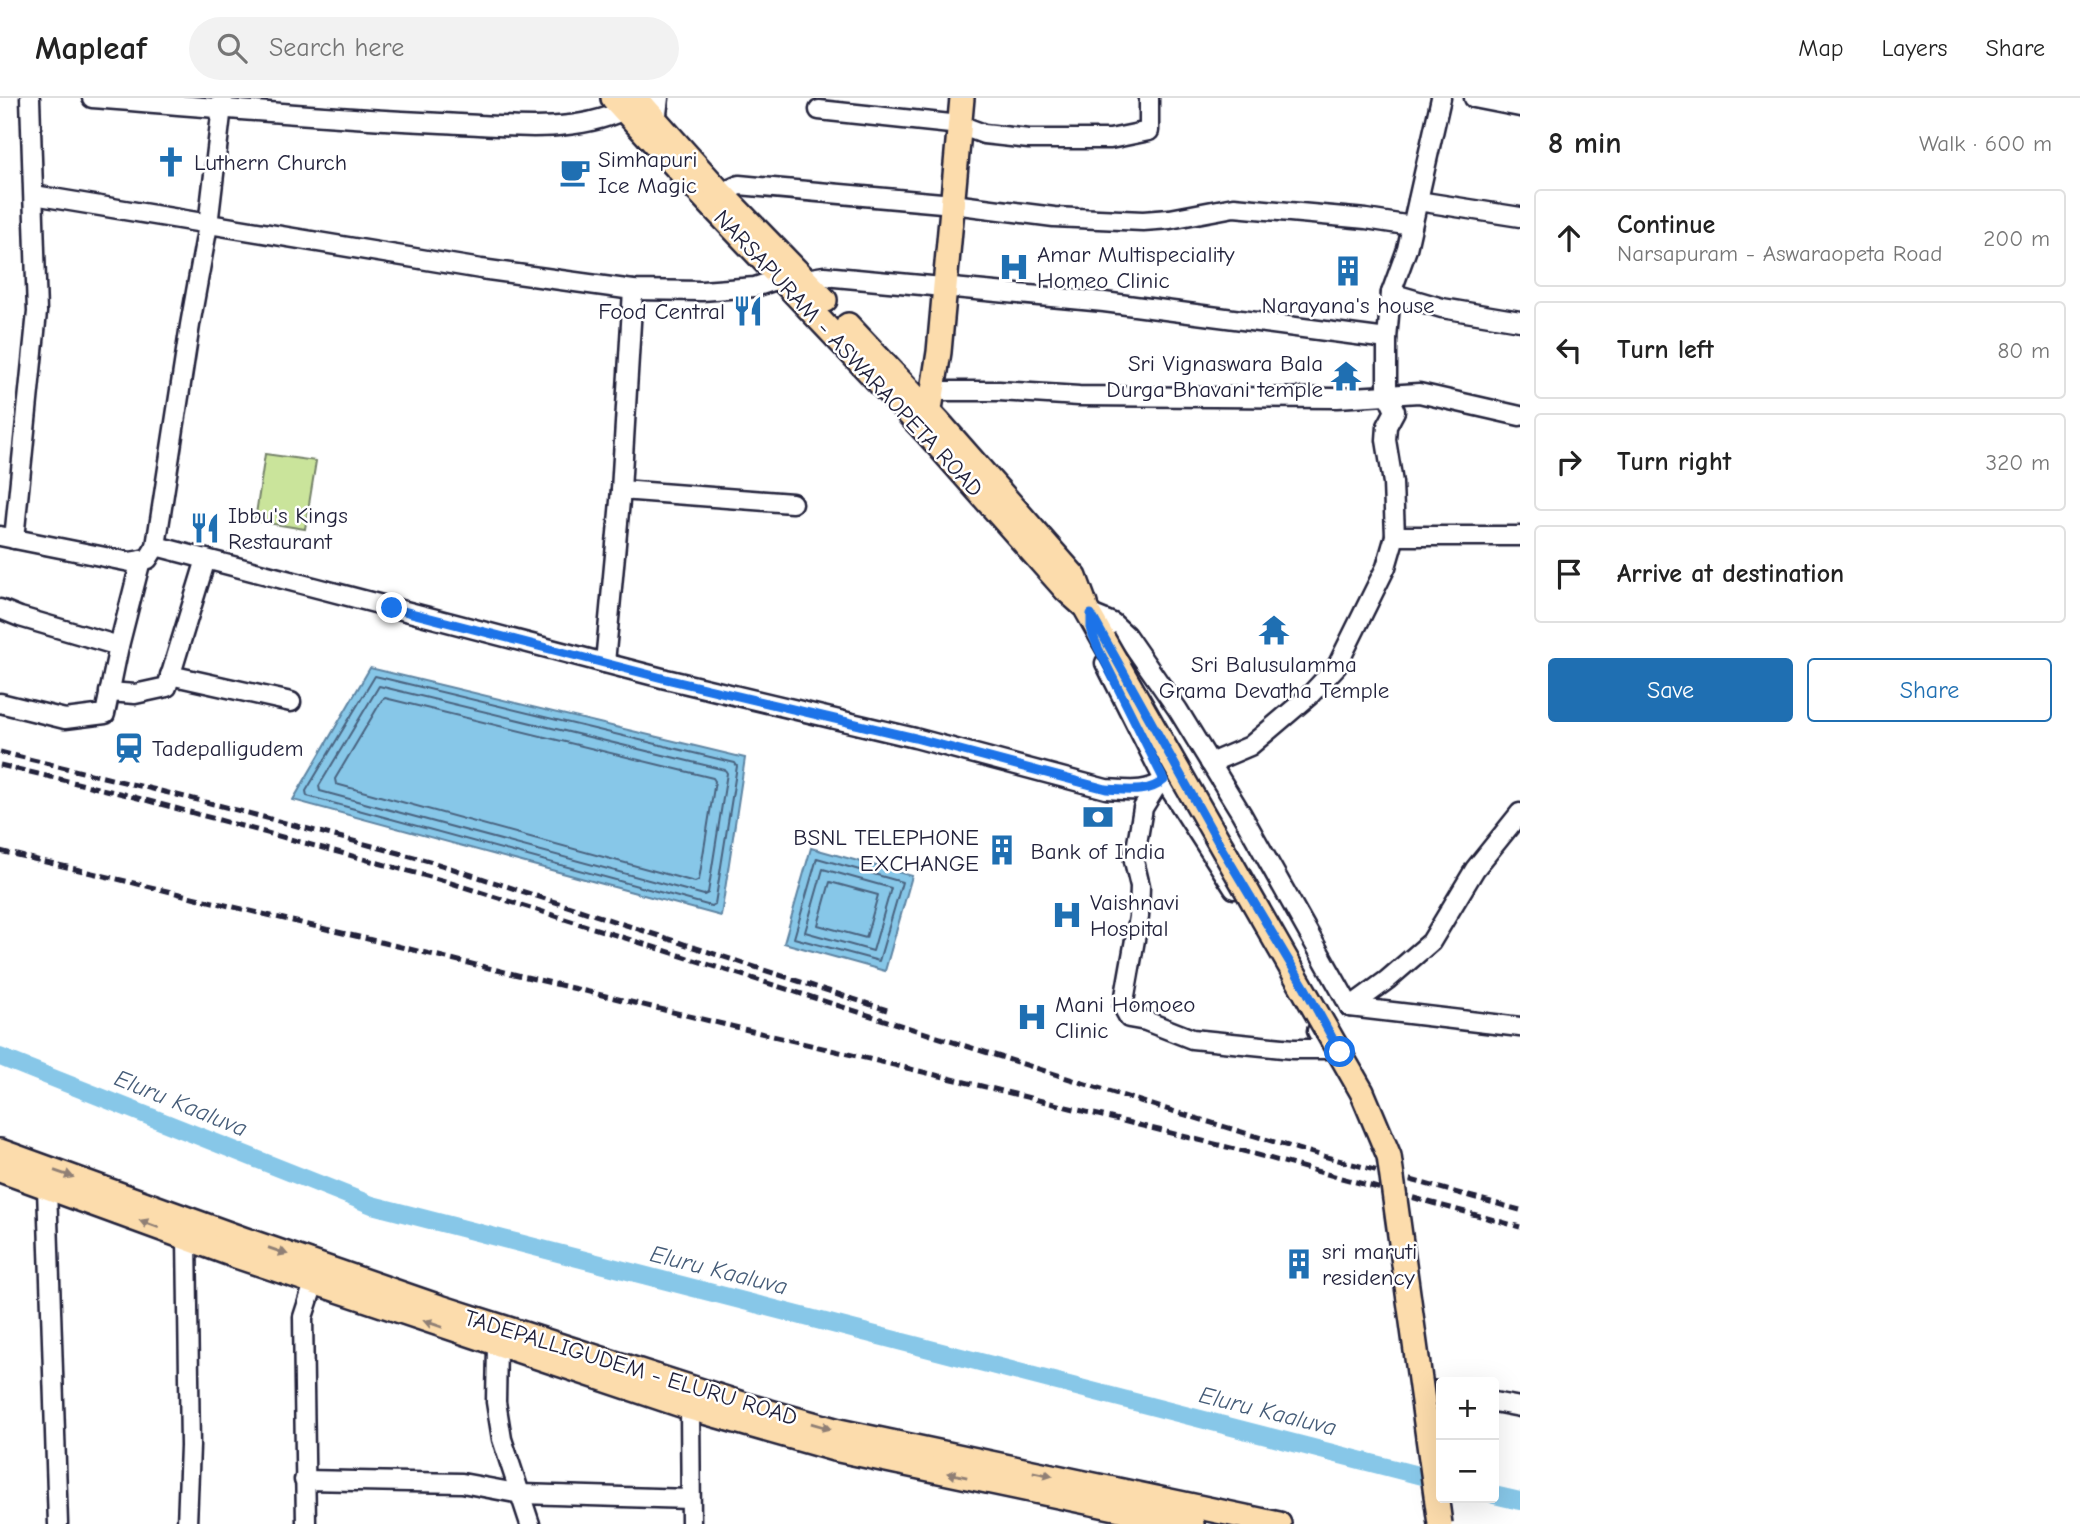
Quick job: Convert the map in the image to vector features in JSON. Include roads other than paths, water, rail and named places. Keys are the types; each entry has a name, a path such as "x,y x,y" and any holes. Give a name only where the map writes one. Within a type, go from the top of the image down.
{"main road":[{"path":"930,412 945,286 962,98"},
{"name":"NARSAPURAM - ASWARAOPETA ROAD","path":"624,102 656,122 930,412 1066,590 1088,610 1363,1092 1389,1156 1431,1390 1440,1524"},
{"name":"NARSAPURAM - ASWARAOPETA ROAD","path":"624,102 657,147 782,278 930,412"},
{"name":"TADEPALLIGUDEM - ELURU ROAD","path":"0,1151 497,1345 690,1408 729,1409 1279,1524"},
{"name":"TADEPALLIGUDEM - ELURU ROAD","path":"0,1170 187,1238 558,1345 834,1449 1192,1524"}],"street":[{"path":"30,98 37,312 7,538 130,562 148,559 156,546 208,225 223,103"},
{"path":"92,98 223,103 288,115 544,126 605,119 624,102"},
{"path":"656,122 659,98"},
{"path":"819,110 960,125 984,134 1007,137 1110,139 1149,131 1149,98"},
{"path":"1210,763 1250,746 1338,666 1386,567 1395,536 1393,482 1386,440 1387,426 1395,411 1387,394 1387,339 1391,293 1408,249 1441,98"},
{"path":"1474,98 1520,107"},
{"path":"721,193 739,185 953,204 1054,217 1143,221 1170,219 1234,207 1412,226"},
{"path":"34,195 481,269 633,290 702,291 755,287 782,278"},
{"path":"1418,201 1520,217"},
{"path":"805,279 824,276 1104,302 1387,339"},
{"path":"605,663 621,491 633,290"},
{"path":"1391,293 1442,309 1520,321"},
{"path":"930,412 1155,397 1337,398 1419,393 1520,416"},
{"path":"621,491 792,503"},
{"path":"1395,536 1520,536"},
{"path":"156,546 1106,789 1137,790 1160,783"},
{"path":"110,692 135,694 167,687 206,559"},
{"path":"0,703 65,719 105,714 141,560"},
{"path":"0,615 0,609 119,646"},
{"path":"1088,610 1113,623 1126,635 1241,813 1350,1007"},
{"path":"1088,610 1091,631 1098,648 1160,783 1208,846 1327,1049 1293,1049 1192,1039 1146,1021 1129,1018 1123,1007 1139,917 1140,886 1133,861 1143,808 1160,783"},
{"path":"170,675 290,702"},
{"path":"1350,1007 1388,980 1431,942 1475,869 1520,813"},
{"path":"1350,1007 1520,1027"},
{"path":"47,1188 58,1524"},
{"path":"187,1238 190,1446 187,1524"},
{"path":"306,1524 303,1317 318,1274"},
{"path":"497,1345 496,1402 502,1439 530,1524"},
{"path":"1499,1403 1520,1407"},
{"path":"690,1408 691,1524"},
{"path":"304,1480 462,1483 521,1494 690,1499"}],"water":[{"path":"370,668 745,758 721,916 293,800"},
{"path":"811,848 912,876 885,971 784,943"}],"waterway":[{"name":"Eluru Kaaluva","path":"0,1057 372,1205 1436,1480"},
{"name":"Eluru Kaaluva","path":"1499,1496 1520,1501"}],"railway":[{"path":"0,752 214,804 429,861 887,1010"},
{"path":"0,765 123,794 445,881 1146,1103 1298,1149 1520,1210"},
{"path":"0,851 990,1088 1243,1151 1520,1227"}],"place":[{"name":"Luthern Church","path":"171,162"},
{"name":"Simhapuri Ice Magic","path":"575,172"},
{"name":"Amar Multispeciality Homeo Clinic","path":"1014,267"},
{"name":"Narayana's house","path":"1348,271"},
{"name":"Food Central","path":"748,311"},
{"name":"Sri Vignaswara Bala Durga Bhavani temple","path":"1346,376"},
{"name":"Ibbu's Kings Restaurant","path":"205,528"},
{"name":"Sri Balusulamma Grama Devatha Temple","path":"1274,630"},
{"name":"Tadepalligudem","path":"129,748"},
{"name":"Bank of India","path":"1098,817"},
{"name":"BSNL TELEPHONE EXCHANGE","path":"1002,850"},
{"name":"Vaishnavi Hospital","path":"1067,915"},
{"name":"Mani Homoeo Clinic","path":"1032,1017"},
{"name":"sri maruti residency","path":"1299,1264"}]}
